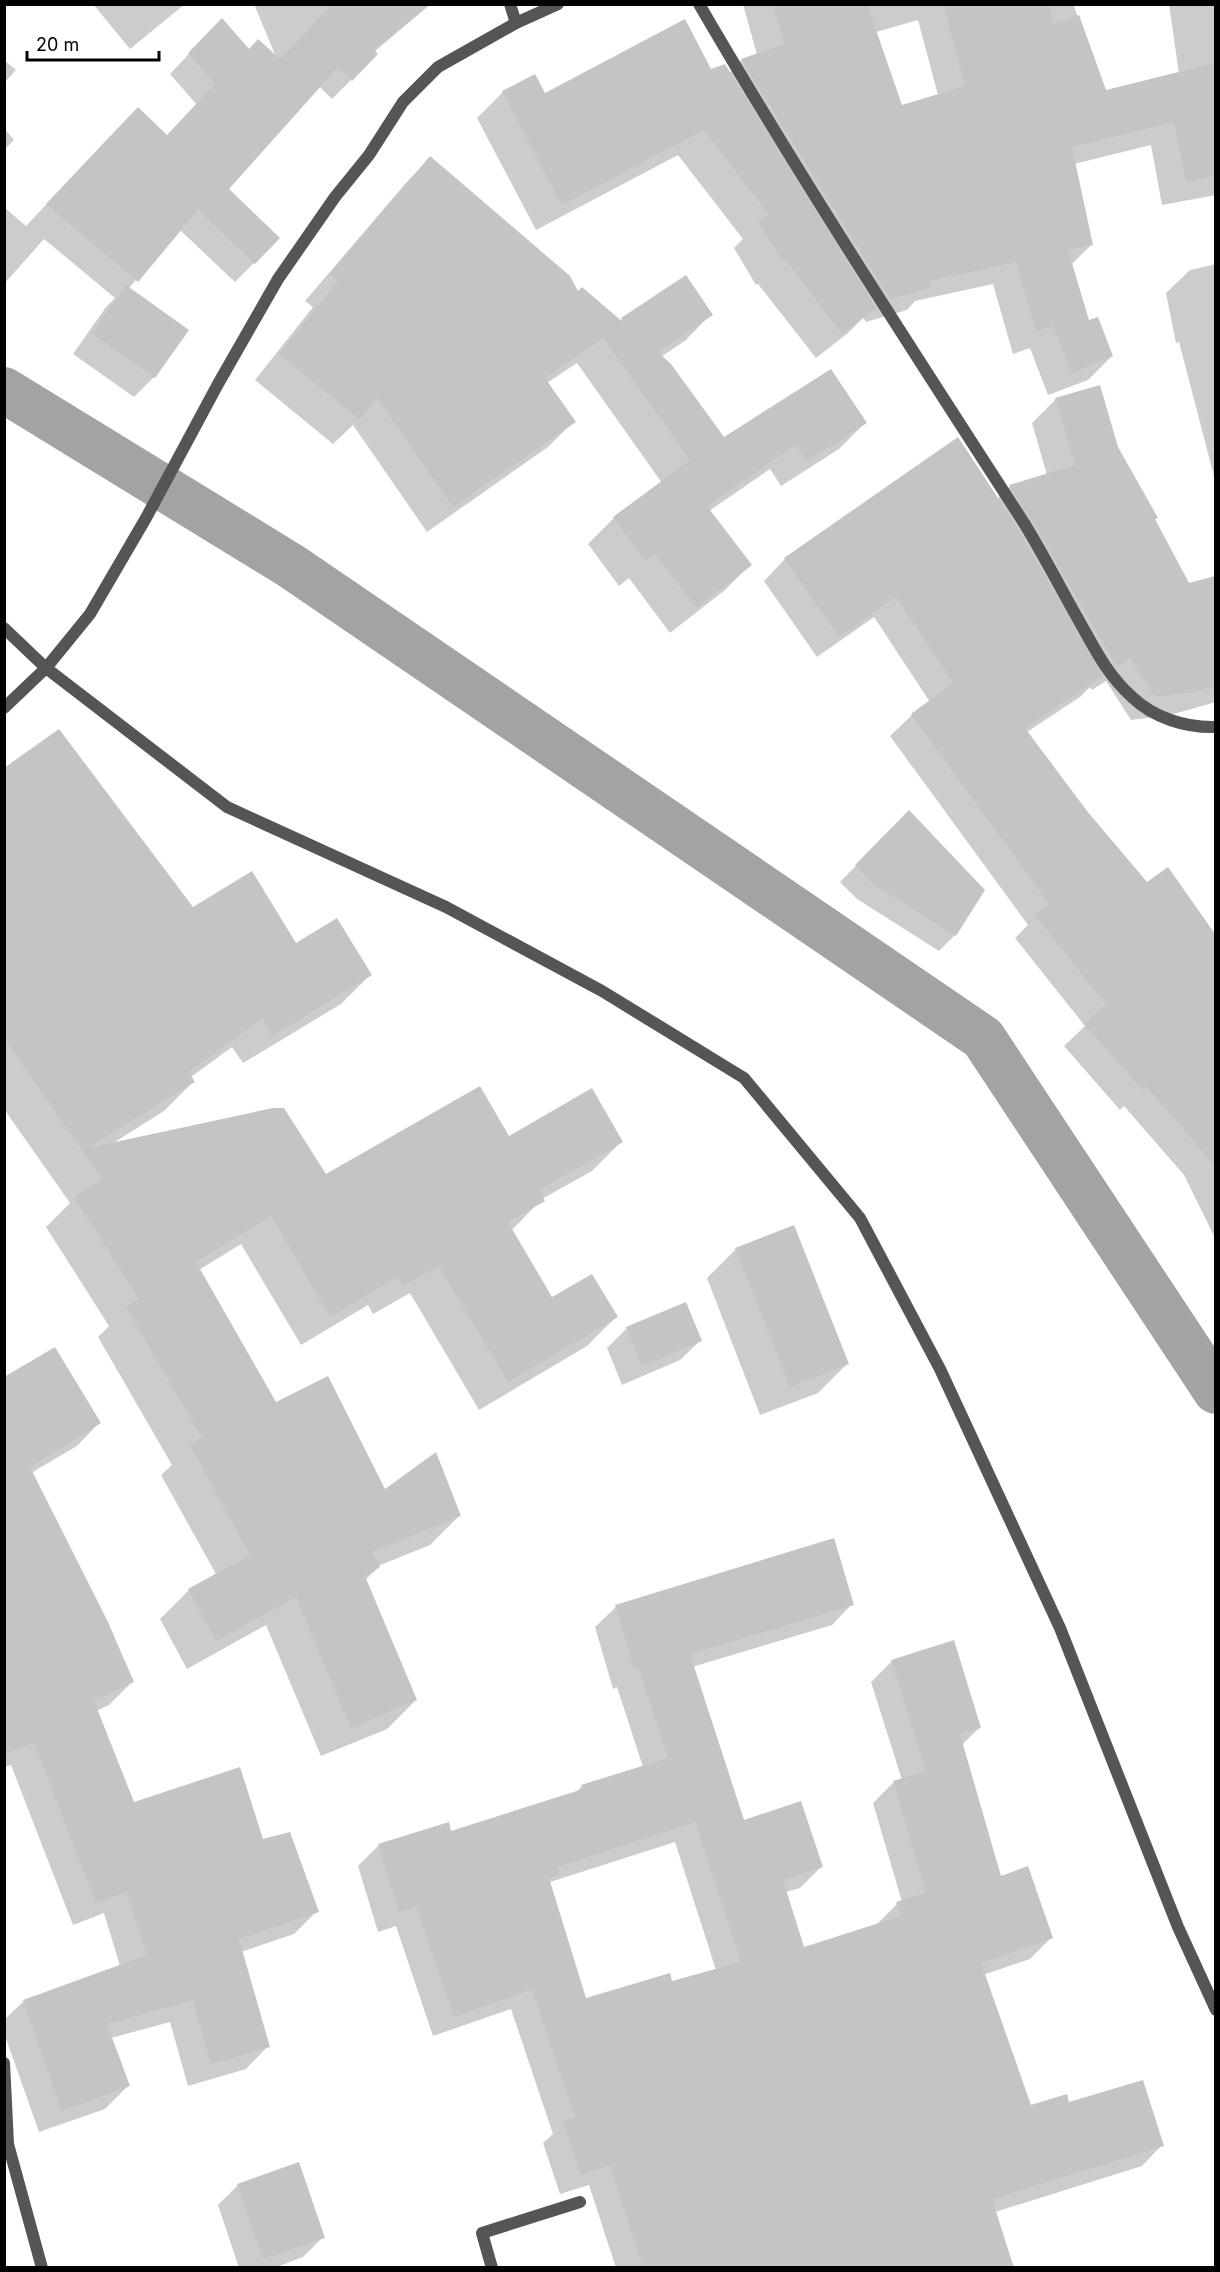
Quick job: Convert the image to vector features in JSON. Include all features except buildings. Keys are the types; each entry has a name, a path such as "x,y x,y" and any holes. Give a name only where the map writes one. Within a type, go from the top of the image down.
{"street":[{"path":"510,4 516,22"},
{"path":"4,708 46,668 90,614 146,518 278,279 335,197 369,155 403,102 438,67 516,22 558,4"},
{"path":"699,4 760,110 872,290 1036,542 1107,671 1134,699 1164,718 1196,727 1215,727"},
{"path":"4,628 46,668 227,807 446,907 602,991 744,1078 860,1218 940,1369 1060,1628 1178,1927 1215,2010"},
{"path":"4,2063 6,2144 42,2268"},
{"path":"492,2268 482,2233 580,2202"}],"waterway":[{"path":"4,390 291,566 983,1038 1216,1391"}]}
